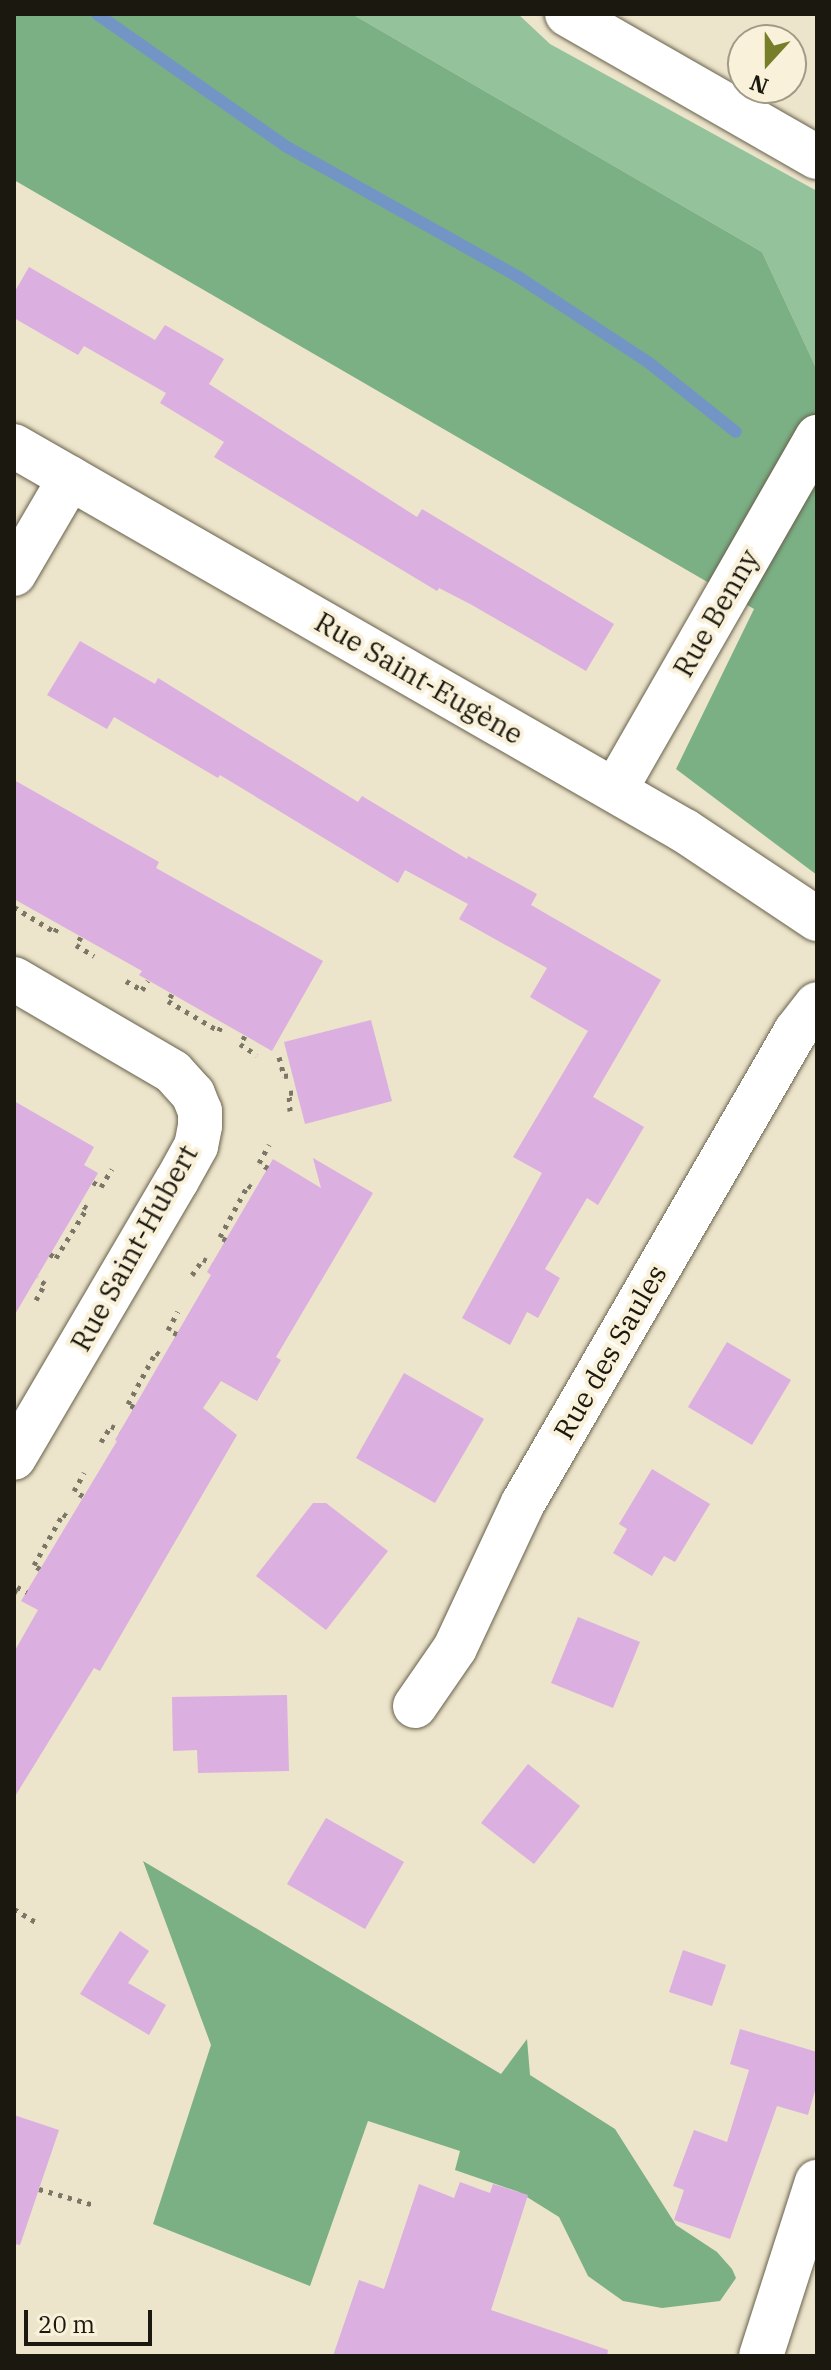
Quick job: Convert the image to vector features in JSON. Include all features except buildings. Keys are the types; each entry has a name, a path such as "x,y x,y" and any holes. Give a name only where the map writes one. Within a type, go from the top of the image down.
{"street":[{"path":"567,14 817,157"},
{"name":"Rue Benny","path":"615,790 817,437"},
{"name":"Rue Saint-Eugène","path":"14,446 615,790 752,874 817,919"},
{"path":"14,574 70,478"},
{"name":"Rue Saint-Hubert","path":"14,979 173,1072 193,1094 200,1111 200,1126 196,1146 14,1458"},
{"name":"Rue des Saules","path":"415,1706 455,1648 523,1503 796,1031 817,1004"},
{"path":"761,2356 817,2182"}],"path":[{"path":"14,907 55,932 59,924"},
{"path":"81,937 76,945 94,956"},
{"path":"126,981 142,990 148,981"},
{"path":"172,994 168,1001 219,1031 222,1023"},
{"path":"245,1036 240,1044 257,1055"},
{"path":"279,1057 284,1076 292,1075"},
{"path":"290,1111 289,1093 297,1092"},
{"path":"268,1168 259,1163 269,1145"},
{"path":"93,1182 101,1187 112,1169"},
{"path":"226,1240 220,1237 248,1185 255,1190"},
{"path":"50,1254 56,1258 87,1208 80,1204"},
{"path":"192,1275 203,1259 212,1263"},
{"path":"36,1300 45,1284 37,1278"},
{"path":"177,1334 168,1330 178,1311"},
{"path":"134,1407 128,1404 156,1352 163,1357"},
{"path":"101,1442 111,1426 120,1430"},
{"path":"83,1496 74,1491 84,1473"},
{"path":"40,1569 34,1565 63,1514 70,1518"},
{"path":"14,1593 17,1587 27,1592"},
{"path":"14,1909 39,1924"},
{"path":"39,2189 94,2205"}],"green space":[{"path":"14,14 352,14 762,252 817,370 817,875 676,769 754,609 14,180"},
{"path":"352,14 518,14 550,44 817,191 817,370 762,252"},
{"path":"143,1861 501,2074 527,2039 530,2075 615,2129 676,2225 717,2252 732,2269 736,2278 720,2301 662,2308 623,2301 588,2276 559,2217 519,2192 455,2170 460,2151 368,2121 310,2286 153,2224 211,2045"}],"waterway":[{"path":"97,14 287,147 517,276 648,362 736,432"}]}
